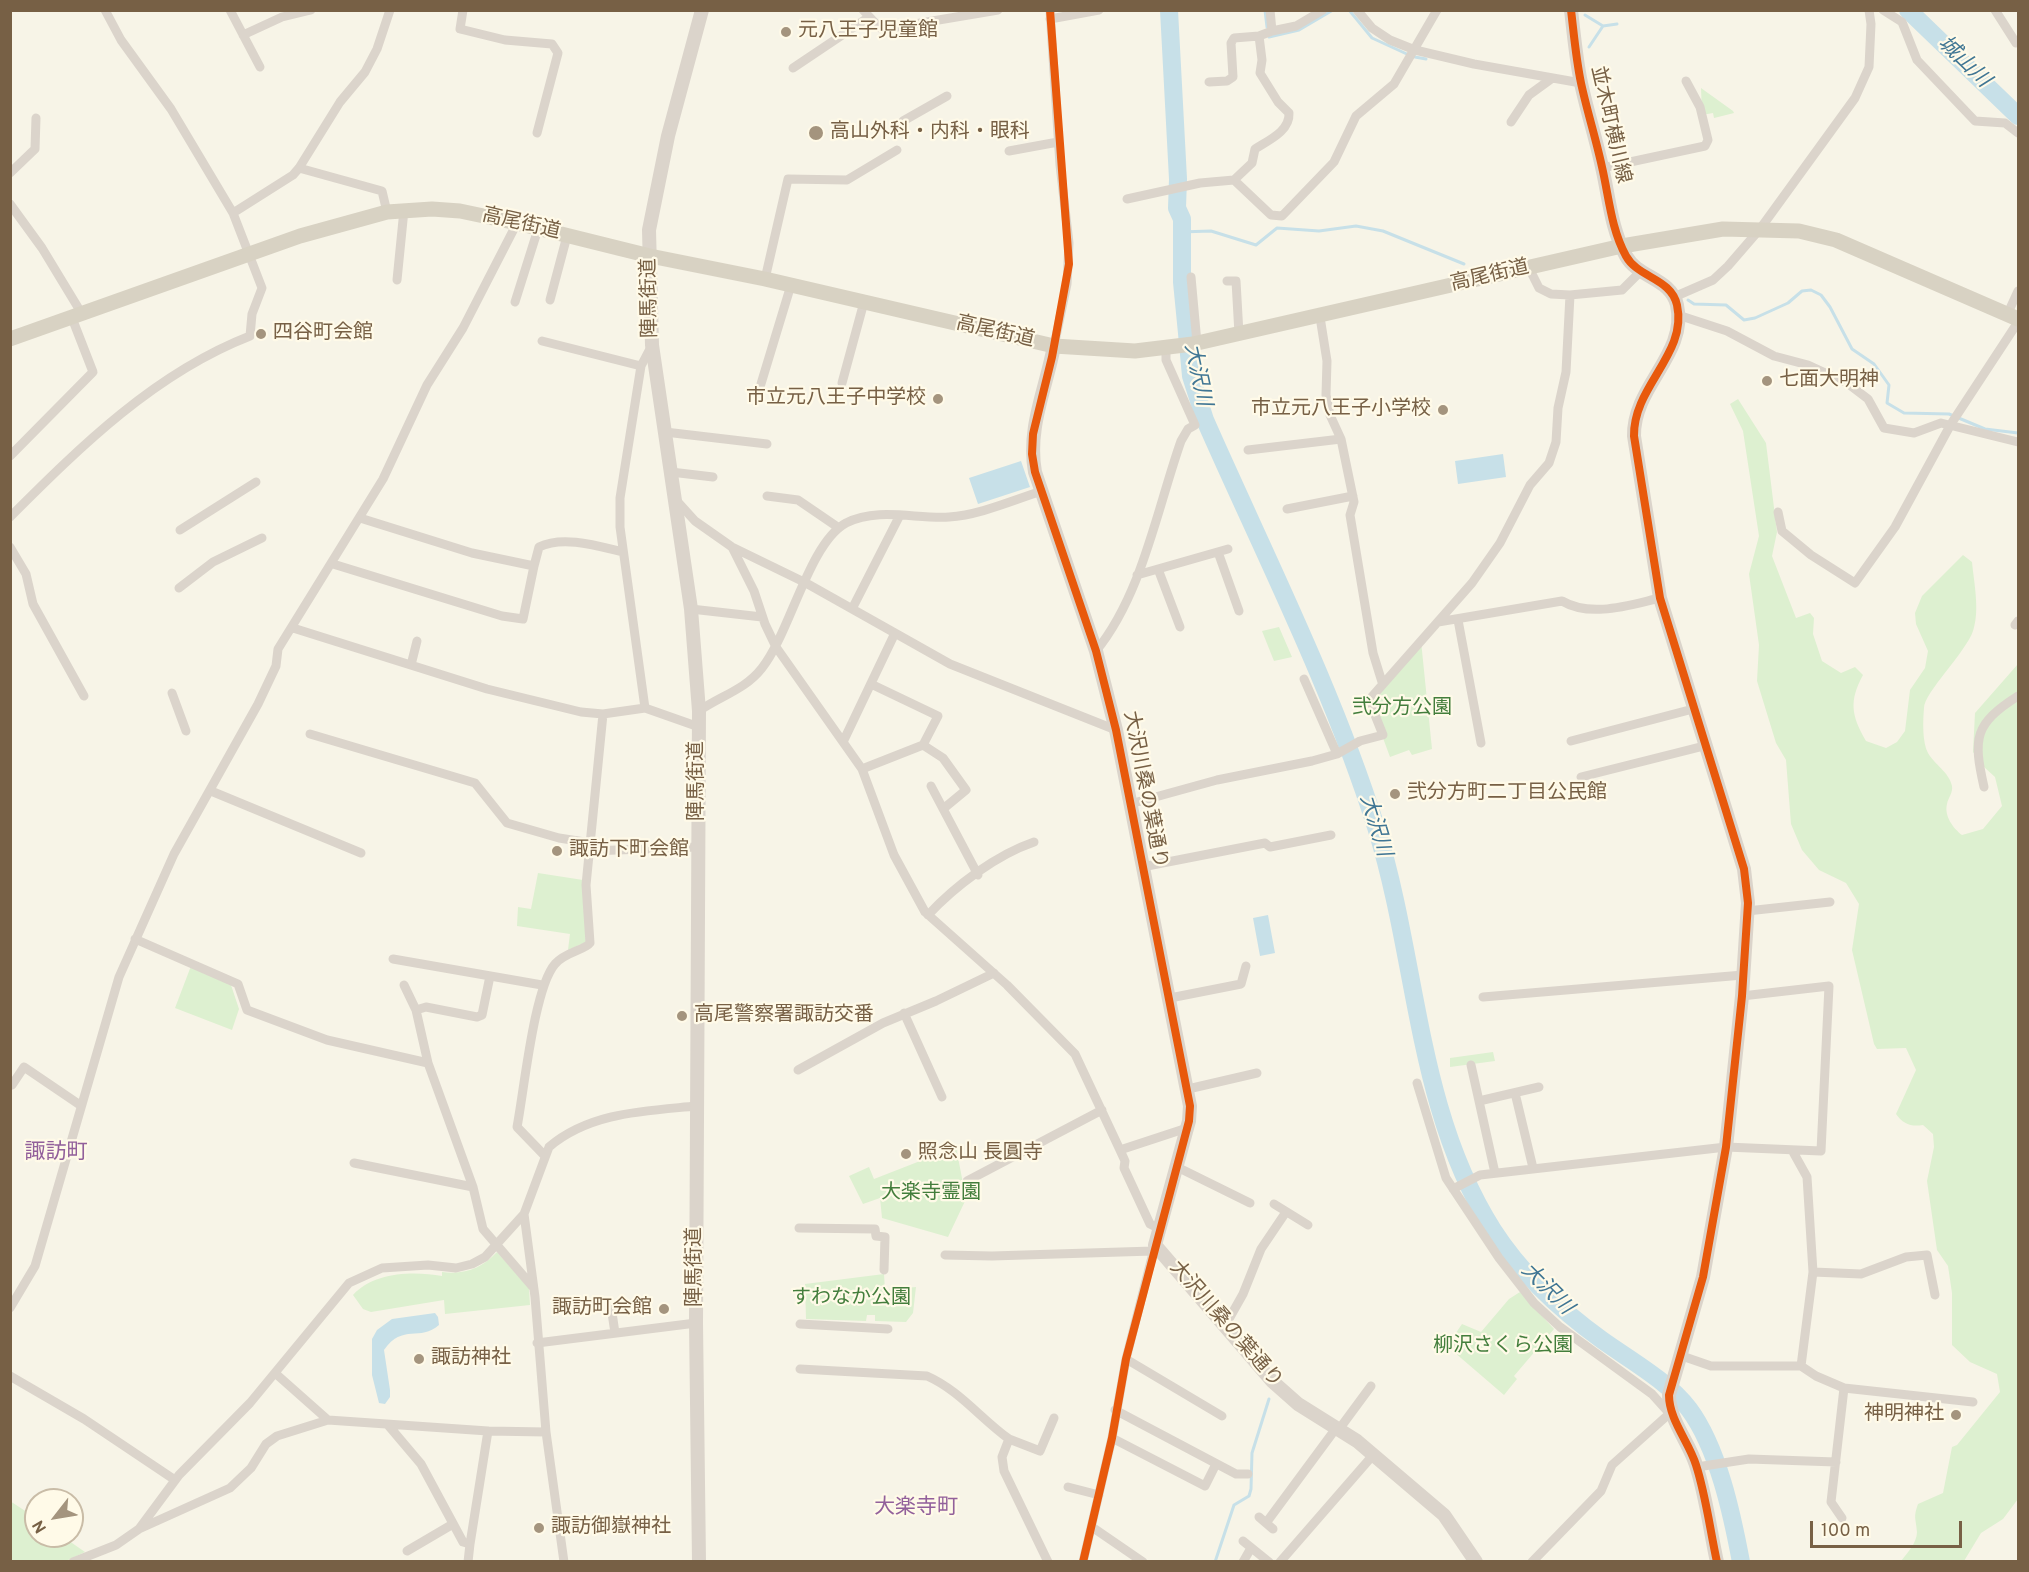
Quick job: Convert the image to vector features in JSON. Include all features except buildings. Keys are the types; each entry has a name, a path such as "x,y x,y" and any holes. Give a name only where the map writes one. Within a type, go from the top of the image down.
{"main road":[{"name":"高尾街道","path":"10,339 300,236 387,212 404,210 460,212 517,223 650,256 765,279 1054,346 1092,350 1171,347 1195,343 1320,317 1622,246 1697,231 1760,229 1799,231 1836,240 2015,319"}],"street":[{"path":"10,517 126,408 191,365 250,336 252,314 262,288 233,213 171,109 121,39 105,10"},
{"path":"230,10 260,68"},
{"path":"243,35 282,17 311,10"},
{"path":"233,213 293,175 299,168 340,102 365,72 377,49 390,10"},
{"path":"463,10 460,29 505,40 552,44 558,53 537,132"},
{"name":"陣馬街道","path":"699,1562 696,1106 699,711 691,609 652,345 650,217 668,136 702,10"},
{"path":"793,68 866,14 885,29 943,15 998,10"},
{"path":"1054,346 1067,284 1070,243 1058,142 1050,15 1099,10"},
{"path":"1270,10 1272,31"},
{"path":"1209,82 1227,81 1233,77 1231,43 1234,38 1259,36 1296,26 1323,10"},
{"path":"1357,10 1372,28 1390,40 1415,50 1551,79 1581,82"},
{"path":"1234,180 1271,215 1282,216 1334,162 1356,116 1394,84 1437,10"},
{"name":"並木町横川線","path":"1571,10 1581,82 1613,222 1630,262 1641,271 1656,278 1674,297"},
{"path":"1532,1562 1601,1491 1612,1465 1670,1409 1673,1381 1703,1277 1726,1147 1742,996 1747,910 1744,869 1660,598 1634,421 1639,403 1672,348 1678,315 1674,297 1713,280 1760,229 1862,86 1870,59 1869,10"},
{"path":"1883,10 1902,22 1917,60 1976,121 2005,123 2019,132"},
{"path":"1995,10 2016,44"},
{"path":"1127,198 1200,183 1234,180 1252,163 1255,149 1287,126 1290,120 1289,113 1278,102 1260,74 1262,60 1259,36"},
{"path":"1511,122 1529,95 1551,79"},
{"path":"1602,168 1705,146 1708,140 1700,107 1686,81"},
{"path":"903,121 947,96"},
{"path":"10,172 35,148 36,118"},
{"path":"1010,151 1058,142"},
{"path":"765,279 788,178 847,180 897,150"},
{"path":"299,168 382,191 387,212"},
{"path":"10,204 34,236 77,316 93,372 10,456"},
{"path":"397,280 404,210"},
{"path":"11,1305 35,1266 119,977 174,854 258,704 276,666 278,649 333,564 383,479 426,385 463,328 517,223"},
{"path":"514,302 538,229"},
{"path":"550,300 567,236"},
{"path":"1529,268 1539,288 1551,294 1570,295 1622,290 1641,271"},
{"path":"1191,277 1195,343"},
{"path":"1227,281 1236,281 1239,334"},
{"path":"757,397 791,285"},
{"path":"1778,512 1782,531 1811,555 1855,584 1895,527 1952,423 2015,319 2019,291"},
{"path":"1130,804 1217,780 1339,753 1355,744 1383,735 1369,700 1382,682 1438,622 1500,543 1530,485 1548,463 1556,442 1558,408 1566,372 1570,295"},
{"path":"842,382 864,302"},
{"path":"1678,315 1727,331 1774,357 1808,365 1847,383 1868,399 1884,428 1914,433 1941,423 1952,423 2019,442"},
{"path":"1320,317 1327,361 1326,395 1330,415 1341,440 1353,496 1354,502 1350,515 1373,653 1382,682"},
{"path":"542,341 641,366"},
{"path":"645,708 623,552 620,498 641,366 652,345"},
{"name":"大沢川桑の葉通り","path":"1054,346 1033,434 1032,454 1096,651 1116,730 1190,1106 1187,1128 1154,1248 1289,1397 1339,1428 1374,1454 1444,1515 1476,1562"},
{"path":"1096,651 1110,635 1137,575 1181,441 1188,429 1195,425 1166,360 1171,347"},
{"path":"665,432 767,444"},
{"path":"1248,450 1341,440"},
{"path":"671,472 713,477"},
{"path":"180,530 256,482"},
{"path":"699,711 716,699 742,689 762,669 776,647 826,543 839,528 858,519 900,515 950,517 1042,490"},
{"path":"766,496 798,500 839,528"},
{"path":"1287,509 1353,496"},
{"path":"676,500 701,526 732,547 806,583 950,663 1116,730"},
{"path":"852,609 900,515"},
{"path":"360,518 472,553 534,566"},
{"path":"179,588 213,562 262,538"},
{"path":"333,564 502,616 523,619 539,547 548,542 588,543 623,552"},
{"path":"10,547 26,574 33,604 84,696"},
{"path":"732,547 754,591 762,617 776,647 862,770 894,855 928,915 994,974 1075,1054 1125,1161 1124,1168 1150,1224 1158,1228"},
{"path":"1137,575 1228,549"},
{"path":"1218,552 1239,611"},
{"path":"1158,569 1180,627"},
{"path":"1438,622 1562,601 1575,609 1608,608 1660,598"},
{"path":"691,609 762,617"},
{"path":"1458,620 1481,743"},
{"path":"293,628 487,689 581,712 603,714 645,708 699,726"},
{"path":"843,742 895,633"},
{"path":"411,665 417,641"},
{"path":"1304,679 1339,753"},
{"path":"862,770 923,745 938,716 871,684"},
{"path":"172,693 186,731"},
{"path":"1984,788 1978,760 1977,740 1981,728 2004,705 2019,696"},
{"path":"1571,741 1693,709"},
{"path":"545,1156 517,1127 542,984 555,963 568,952 590,944 586,885 603,714"},
{"path":"310,734 475,783 507,823 558,838 590,847 698,847"},
{"path":"923,745 943,758 966,790 943,809"},
{"path":"1581,777 1704,746"},
{"path":"930,786 978,874"},
{"path":"211,791 361,853"},
{"path":"1142,867 1265,843 1270,846 1331,835"},
{"path":"928,915 978,874 1014,849 1034,842"},
{"path":"1747,910 1830,902"},
{"path":"135,939 238,984 247,1010 327,1040 428,1063"},
{"path":"393,959 542,984"},
{"path":"1170,998 1241,984 1246,966"},
{"path":"798,1070 904,1013 994,974"},
{"path":"1483,997 1743,975"},
{"path":"416,1010 426,1007 477,1017 482,1015 490,976"},
{"path":"404,984 416,1010 428,1063 472,1186 483,1229 533,1287"},
{"path":"1455,1187 1476,1177 1496,1173 1726,1147 1821,1152 1829,986 1742,996"},
{"path":"904,1013 942,1097"},
{"path":"1471,1065 1496,1173"},
{"path":"12,1085 24,1067 80,1105"},
{"path":"1188,1089 1257,1073"},
{"path":"1417,1083 1446,1178 1455,1187 1484,1238 1534,1303 1560,1328 1670,1409 1700,1466 1717,1562"},
{"path":"1479,1101 1539,1087"},
{"path":"1515,1093 1533,1168"},
{"path":"139,1529 175,1480 198,1454 224,1433 349,1283 382,1268 428,1265 456,1268 472,1264 497,1245 524,1214 549,1147 558,1139 619,1114 696,1106"},
{"path":"967,1192 967,1181 1102,1110"},
{"path":"1120,1150 1187,1128"},
{"path":"1792,1150 1806,1177 1814,1272 1802,1366"},
{"path":"354,1163 472,1186"},
{"path":"1175,1166 1250,1203"},
{"path":"1274,1204 1308,1225"},
{"path":"1225,1326 1243,1294 1261,1249 1286,1212"},
{"path":"524,1214 546,1432 564,1562"},
{"path":"799,1228 875,1229 876,1236 885,1237 884,1270"},
{"path":"945,1255 992,1256 1154,1248 1114,1410 1112,1438 1083,1562"},
{"path":"1814,1272 1862,1274 1906,1257 1927,1255 1935,1295"},
{"path":"611,1306 615,1333"},
{"path":"537,1343 696,1323"},
{"path":"800,1324 888,1329"},
{"path":"1682,1356 1711,1366 1802,1366 1816,1376 1844,1388 1973,1402"},
{"path":"1126,1359 1222,1416"},
{"path":"800,1369 927,1376 941,1383 1009,1439 1040,1451 1054,1418"},
{"path":"274,1373 328,1420"},
{"path":"10,1376 84,1419 175,1480"},
{"path":"1266,1523 1371,1386"},
{"path":"1842,1518 1831,1502 1844,1388"},
{"path":"1114,1410 1236,1474 1248,1474"},
{"path":"73,1562 116,1545 139,1529 230,1488 252,1468 266,1443 277,1436 328,1420 488,1431 546,1432"},
{"path":"388,1425 420,1464 463,1542 470,1544"},
{"path":"468,1562 488,1431"},
{"path":"1112,1438 1205,1486 1216,1464"},
{"path":"1009,1439 1002,1457 1004,1471 1048,1562"},
{"path":"1280,1562 1374,1454"},
{"path":"1700,1466 1749,1459 1836,1461"},
{"path":"1302,1475 1310,1482"},
{"path":"1068,1487 1099,1495"},
{"path":"407,1551 453,1524"},
{"path":"1092,1527 1143,1562"},
{"path":"1243,1541 1269,1562"},
{"path":"1243,1562 1251,1548"}],"green space":[{"path":"1701,88 1734,113 1714,118 1713,113 1702,115"},
{"path":"1738,399 1766,443 1777,532 1772,556 1796,618 1810,613 1814,618 1813,634 1822,661 1841,673 1855,667 1863,675 1855,693 1854,708 1857,723 1866,741 1886,748 1897,742 1905,731 1910,690 1925,668 1928,651 1916,624 1915,613 1922,596 1963,555 1972,562 1976,605 1973,631 1926,701 1923,719 1928,753 1948,777 1952,786 1946,808 1948,817 1962,835 1983,829 2002,806 1995,777 1973,752 1975,713 2018,664 2018,1499 2003,1519 1981,1533 1964,1561 1901,1561 1917,1536 1915,1515 1918,1504 1943,1493 1952,1447 1957,1445 2000,1392 1997,1374 1970,1362 1952,1345 1952,1293 1948,1266 1937,1250 1927,1181 1934,1147 1933,1134 1923,1125 1915,1126 1904,1122 1896,1114 1916,1070 1906,1048 1877,1049 1874,1044 1852,950 1859,904 1846,883 1819,870 1802,850 1791,824 1786,760 1776,743 1757,681 1759,645 1749,574 1759,536 1743,431 1730,404"},
{"path":"1279,627 1292,657 1274,661 1262,631"},
{"name":"弐分方公園","path":"1421,641 1432,749 1412,755 1409,750 1390,757 1369,700"},
{"path":"538,873 583,880 586,942 568,950 570,934 517,926 518,907 531,909"},
{"path":"191,966 231,985 239,1009 232,1030 175,1008"},
{"path":"1493,1052 1495,1061 1450,1067 1450,1058"},
{"name":"大楽寺霊園","path":"956,1147 966,1199 948,1237 882,1218 880,1198 863,1204 849,1176 869,1167 874,1179"},
{"path":"497,1252 529,1288 530,1305 445,1314 444,1300 371,1312 363,1309 353,1295 372,1282 394,1275 442,1276 442,1272 473,1269"},
{"name":"すわなか公園","path":"884,1274 885,1290 916,1287 913,1313 906,1322 875,1321 875,1315 867,1315 866,1321 806,1319 805,1284"},
{"name":"柳沢さくら公園","path":"1520,1292 1554,1329 1514,1376 1517,1379 1504,1395 1447,1346 1462,1324 1481,1332 1509,1299"},
{"path":"10,1501 24,1510 24,1548 79,1548 85,1552 66,1561 13,1561 11,1559"}],"water":[{"path":"1503,454 1506,477 1458,484 1455,461"},
{"path":"1021,461 1030,487 978,504 969,478"},
{"path":"1268,915 1275,953 1260,956 1253,918"},
{"path":"435,1313 439,1325 432,1330 398,1337 384,1350 390,1397 385,1404 379,1403 372,1375 372,1339 377,1330 392,1319"}],"waterway":[{"name":"大沢川","path":"1169,10 1178,179 1177,208 1182,219 1182,282 1191,376 1205,420 1296,621 1339,723 1376,827 1390,878 1433,1085 1448,1135 1468,1183 1493,1230 1516,1262 1571,1316 1660,1380 1689,1409 1716,1462 1741,1562"},
{"path":"1265,10 1267,27"},
{"path":"1269,37 1299,30 1333,10"},
{"path":"1349,10 1372,38 1409,55"},
{"name":"城山川","path":"1908,10 2018,116"},
{"path":"1585,15 1603,26 1589,47"},
{"path":"1603,26 1617,24"},
{"path":"1415,57 1426,59"},
{"path":"1180,232 1211,231 1256,245 1277,228 1319,231 1356,226 1383,231 1464,264"},
{"path":"1688,300 1694,304 1726,305 1744,320 1755,318 1788,303 1802,291 1811,290 1821,295 1830,307 1852,349 1874,364 1889,385 1887,403 1904,413 1949,414 1985,429 2018,433"},
{"name":"大沢川","path":"1342,743 1346,740"},
{"path":"1215,1562 1234,1505 1249,1496 1252,1453 1269,1399"}],"cycle path":[{"path":"1050,10 1069,264 1052,357 1033,434 1032,454 1035,472 1096,651 1116,730 1190,1106 1189,1121 1126,1359 1112,1438 1083,1562"},
{"path":"1571,10 1581,83 1617,235 1631,263 1668,289 1677,305 1678,323 1675,339 1642,401 1636,418 1634,436 1660,598 1744,869 1748,903 1742,996 1726,1147 1703,1277 1669,1395 1672,1413 1693,1456 1717,1562"}],"place":[{"name":"元八王子児童館","path":"786,32"},
{"name":"高山外科・内科・眼科","path":"816,133"},
{"name":"四谷町会館","path":"261,334"},
{"name":"七面大明神","path":"1767,381"},
{"name":"市立元八王子中学校","path":"938,399"},
{"name":"市立元八王子小学校","path":"1443,410"},
{"name":"弐分方町二丁目公民館","path":"1395,794"},
{"name":"諏訪下町会館","path":"557,851"},
{"name":"高尾警察署諏訪交番","path":"682,1016"},
{"name":"照念山 長圓寺","path":"906,1154"},
{"name":"諏訪町会館","path":"664,1309"},
{"name":"諏訪神社","path":"419,1359"},
{"name":"神明神社","path":"1956,1415"},
{"name":"諏訪御嶽神社","path":"539,1528"}],"district":[{"name":"諏訪町","path":"56,1154"},
{"name":"大楽寺町","path":"916,1509"}]}
